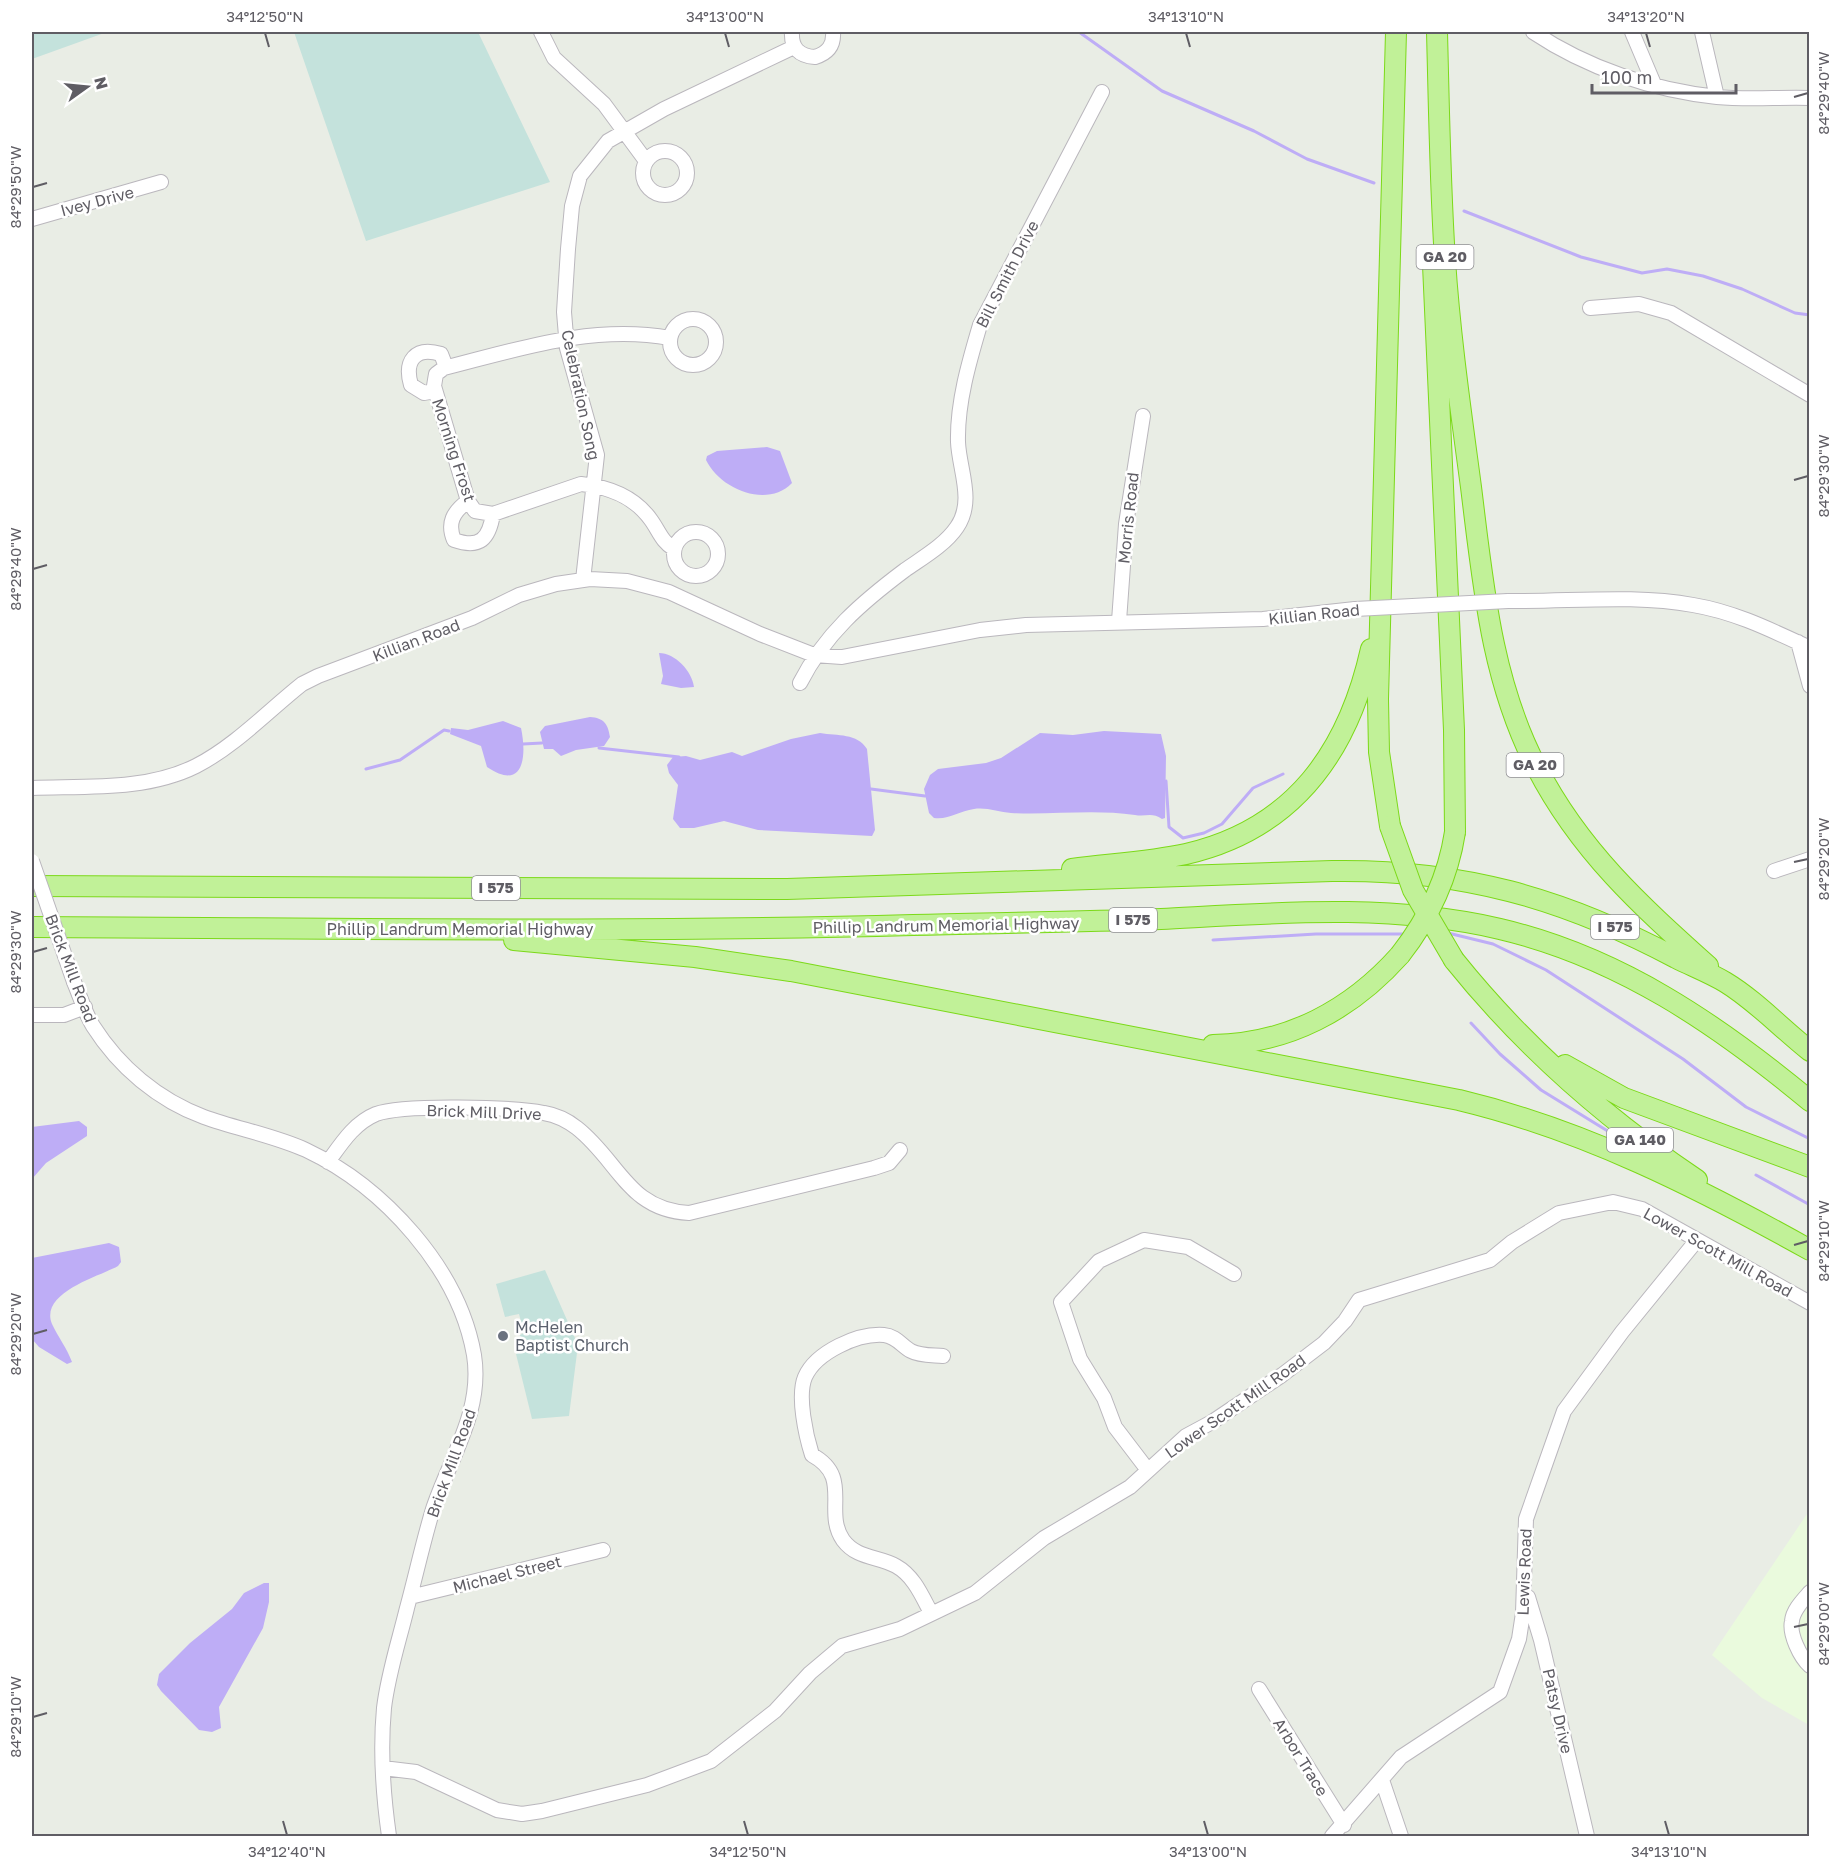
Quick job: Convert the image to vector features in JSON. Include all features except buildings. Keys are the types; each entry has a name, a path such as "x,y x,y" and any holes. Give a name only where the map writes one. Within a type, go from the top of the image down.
{"highway":[{"path":"1396,32 1378,614 1379,743 1390,826 1413,890 1454,960 1525,1039 1593,1082 1624,1098 1809,1167"},
{"path":"1184,1046 1254,1042 1311,1024 1359,995 1400,955 1433,904 1448,866 1455,832 1454,730 1431,215 1436,32"},
{"name":"GA 20","path":"1436,32 1445,261 1456,378 1484,594 1491,634 1509,702 1536,766 1570,823 1592,853 1642,907 1726,982"},
{"path":"960,883 1183,854 1226,841 1265,820 1307,784 1341,738 1363,684 1378,614"},
{"name":"I 575","path":"32,886 673,889 960,883 1332,871 1422,874 1498,886 1580,913 1639,938 1726,982 1809,1051"},
{"name":"Phillip Landrum Memorial Highway","path":"32,927 723,930 1116,921 1319,912 1420,915 1463,921 1540,940 1633,978 1693,1012 1763,1062 1809,1101"},
{"path":"406,930 695,957 780,970 1459,1100 1523,1116 1624,1155 1767,1226"},
{"name":"GA 140","path":"1525,1039 1581,1092 1646,1145 1767,1226 1809,1250"}],"street":[{"path":"540,32 554,58 603,104 646,160"},
{"path":"792,32 794,47 807,57 823,55 833,42 833,32"},
{"path":"1533,32 1600,68 1654,84 1717,97 1809,98"},
{"path":"1632,32 1654,84"},
{"path":"1702,32 1717,97"},
{"name":"Celebration Song","path":"583,580 597,455 574,375 564,312 568,249 580,176 599,149 623,133 664,109 794,47"},
{"name":"Bill Smith Drive","path":"814,655 835,629 874,593 941,543 958,526 965,505 965,487 958,443 960,424 968,364 980,325 1102,92"},
{"name":"Ivey Drive","path":"32,219 161,182"},
{"path":"1590,308 1640,304 1663,310 1809,395"},
{"path":"435,391 424,393 411,385 408,370 410,360 417,354 432,351 441,354 441,371 540,342 607,333 645,334 670,338"},
{"name":"Morning Frost","path":"441,371 435,391 468,501 475,511 493,514 581,484 595,486 620,493 636,503 651,519 665,543 674,549"},
{"name":"Morris Road","path":"1119,621 1126,524 1143,416"},
{"path":"468,501 453,514 449,528 454,540 468,545 481,541 491,529 493,514"},
{"name":"Killian Road","path":"32,788 141,783 177,774 213,755 302,684 472,618 519,595 583,580 627,581 669,592 760,634 814,655 842,657 980,630 1026,625 1093,626 1119,621 1263,619 1355,609 1508,601 1638,600 1693,605 1761,624 1804,645"},
{"path":"1804,645 1809,686"},
{"path":"800,683 814,655"},
{"path":"1774,872 1809,859"},
{"name":"Brick Mill Road","path":"32,861 84,1007 93,1025 126,1067 155,1091 204,1117 290,1144 328,1162 388,1207 418,1241 451,1286 464,1316 474,1355 475,1396 465,1432 437,1497 392,1662 384,1708 382,1768 389,1836"},
{"path":"32,1015 64,1015 84,1007"},
{"name":"Brick Mill Drive","path":"328,1162 348,1135 362,1122 376,1114 395,1109 471,1109 545,1113 577,1129 629,1187 651,1205 689,1214 874,1168 890,1163 900,1150"},
{"name":"Lower Scott Mill Road","path":"382,1768 416,1772 481,1804 508,1813 542,1811 647,1785 711,1761 775,1711 810,1673 842,1646 884,1635 975,1593 1012,1561 1044,1538 1130,1487 1147,1469 1186,1436 1212,1422 1282,1375 1324,1343 1345,1321 1359,1300 1490,1260 1512,1242 1559,1213 1613,1202 1642,1209 1809,1303"},
{"path":"1147,1469 1115,1427 1104,1398 1080,1359 1061,1302 1099,1261 1144,1240 1188,1247 1234,1274"},
{"name":"Lewis Road","path":"1332,1836 1344,1825 1401,1756 1500,1692 1518,1639 1525,1587 1523,1558 1526,1519 1564,1412 1622,1332 1697,1240"},
{"path":"931,1613 911,1578 896,1566 857,1553 843,1539 837,1523 833,1472 827,1463 812,1455 806,1436 803,1407 805,1377 820,1358 843,1344 868,1336 886,1335 901,1342 912,1351 943,1356"},
{"name":"Michael Street","path":"410,1597 603,1550"},
{"name":"Patsy Drive","path":"1525,1587 1541,1640 1587,1836"},
{"path":"1808,1664 1795,1641 1791,1622 1797,1607 1809,1592"},
{"name":"Arbor Trace","path":"1259,1689 1344,1825"},
{"path":"1382,1780 1401,1836"}],"shaded area":[{"path":"32,32 107,32 32,59"},
{"path":"294,32 478,32 550,182 366,241"},
{"path":"767,447 780,451 792,483 782,491 770,494 757,495 733,487 713,470 706,460 707,456 717,451"},
{"path":"659,653 671,656 682,664 690,675 694,687 681,688 661,684 663,676"},
{"path":"590,717 602,720 608,729 610,737 604,746 576,750 561,756 553,749 544,749 540,732 545,726"},
{"path":"503,721 521,728 523,739 523,759 520,767 516,773 509,775 499,774 487,767 481,746 450,734 451,728 468,730"},
{"path":"1104,731 1161,734 1166,756 1165,818 1104,812 1011,813 983,809 969,810 939,818 934,818 929,813 924,789 930,775 938,769 986,763 1001,758 1040,733 1073,735"},
{"path":"820,733 858,740 867,749 875,830 872,836 758,830 724,821 694,828 680,828 673,819 678,785 669,773 667,765 673,757 686,756 700,760 732,752 742,756 791,739"},
{"path":"79,1121 87,1127 87,1136 46,1163 32,1179 32,1127"},
{"path":"109,1243 119,1247 121,1262 118,1266 86,1280 63,1294 54,1303 50,1313 52,1324 72,1362 67,1364 39,1347 32,1339 32,1258"},
{"path":"545,1270 578,1345 569,1416 532,1419 516,1354 524,1350 520,1335 524,1333 519,1314 505,1317 496,1284"},
{"path":"1809,1511 1809,1725 1762,1698 1712,1655"},
{"path":"264,1583 269,1583 269,1602 263,1628 219,1707 221,1728 212,1732 199,1730 161,1691 157,1685 159,1674 190,1643 232,1609 244,1593"}],"waterway":[{"path":"1079,32 1162,91 1254,131 1307,159 1374,183"},
{"path":"1464,211 1581,257 1642,273 1667,269 1703,276 1742,289 1795,313 1810,315"},
{"path":"366,769 400,760 444,730 449,731"},
{"path":"523,744 542,743"},
{"path":"599,748 679,757"},
{"path":"1166,781 1169,827 1183,838 1204,833 1222,824 1253,788 1283,774"},
{"path":"871,789 925,796"},
{"path":"1448,933 1493,944 1546,970 1683,1059 1746,1107 1810,1139"},
{"path":"1213,940 1316,934 1406,934"},
{"path":"1471,1023 1500,1054 1541,1090 1619,1138"},
{"path":"1756,1175 1810,1205"}],"place":[{"name":"McHelen Baptist Church","path":"503,1336"}]}
